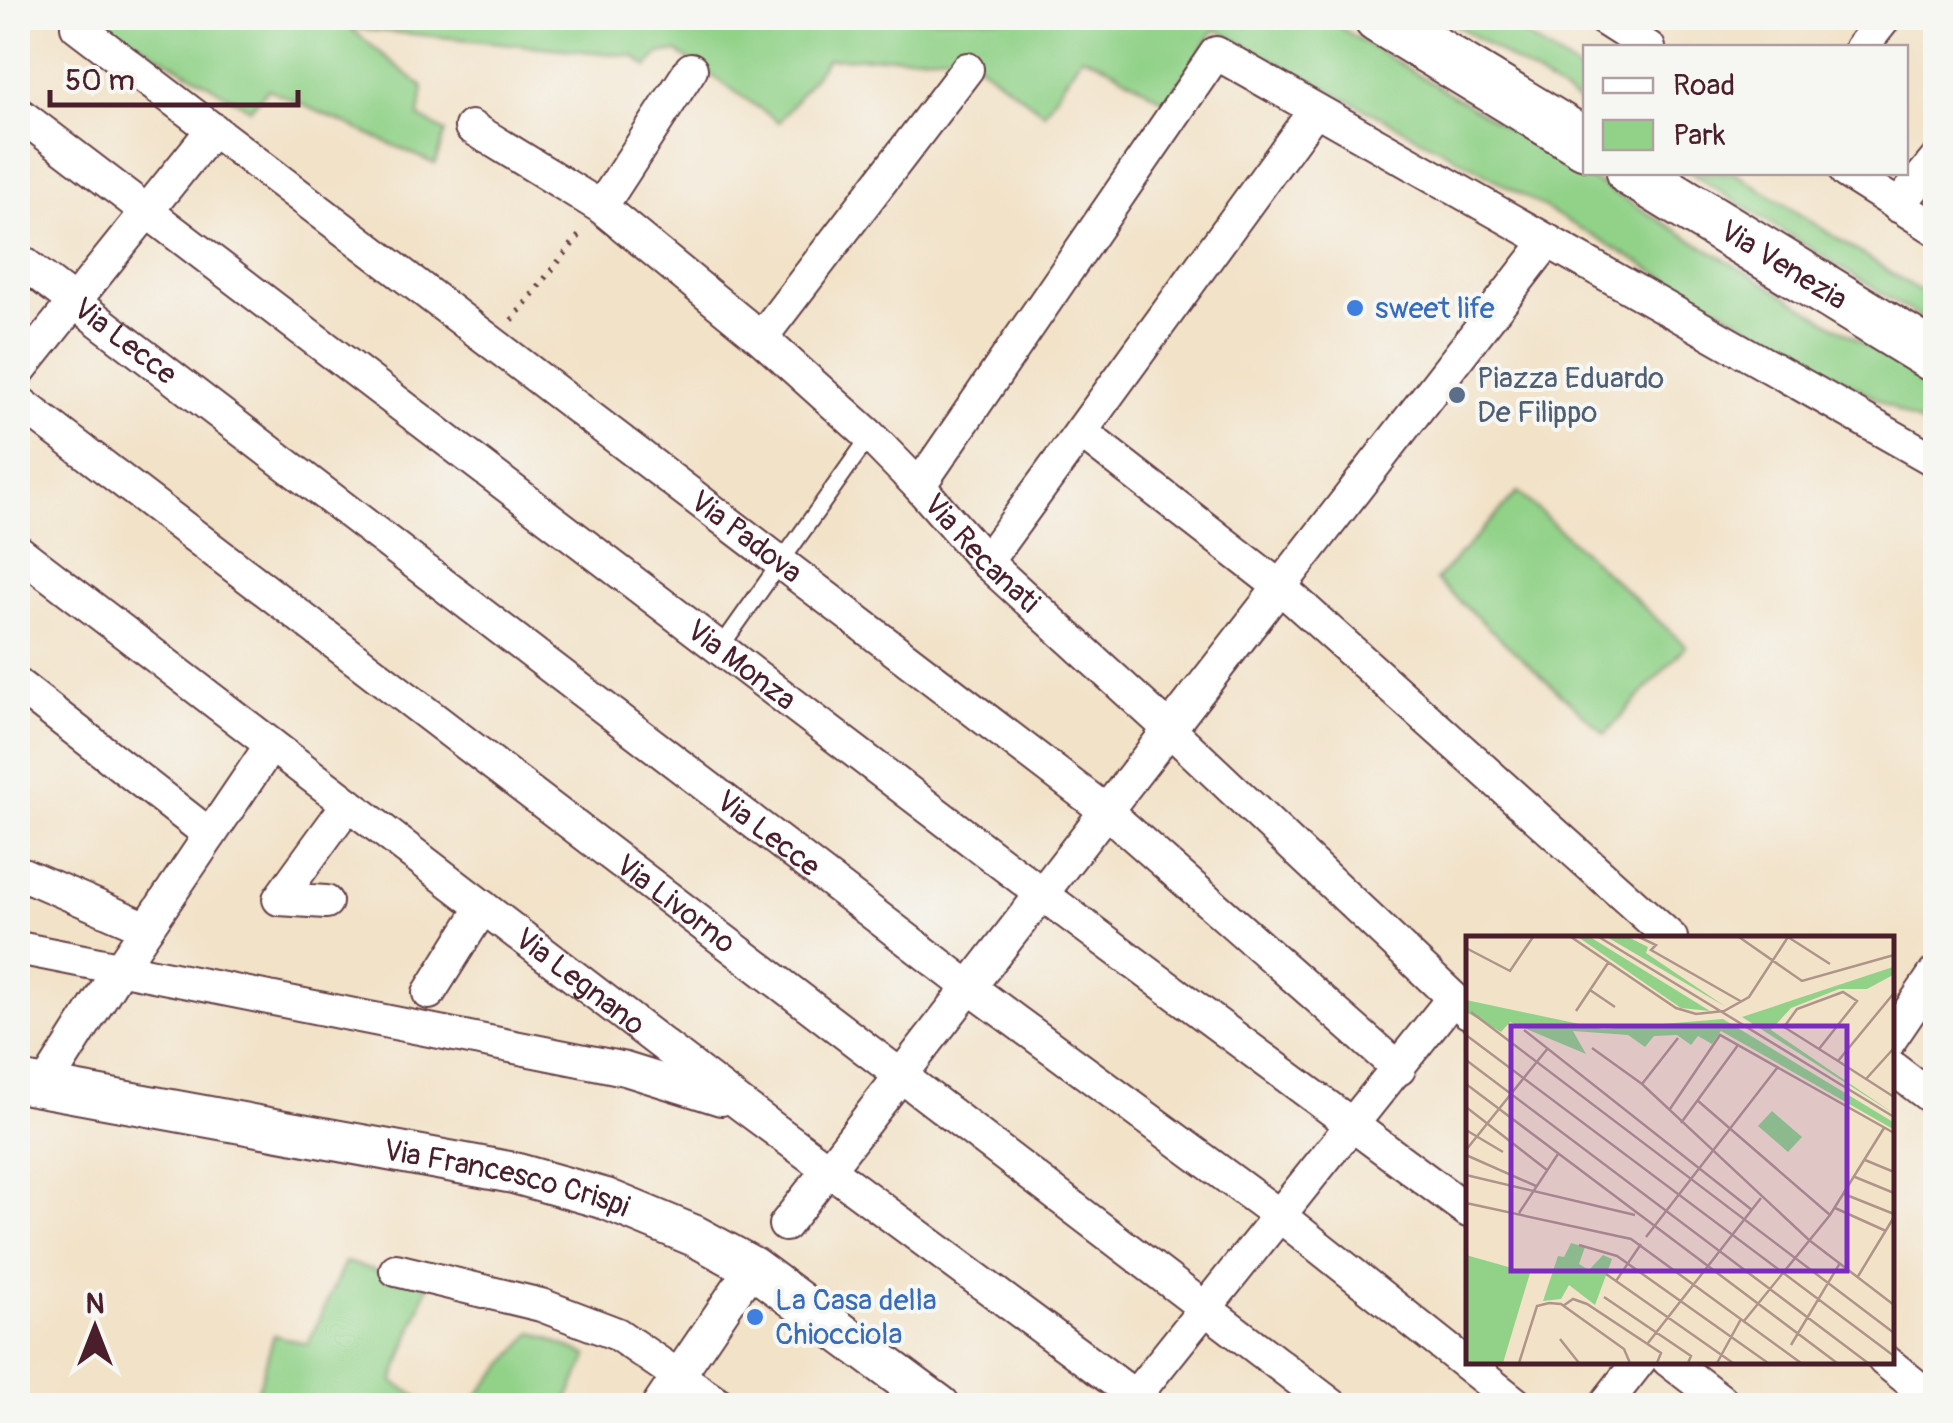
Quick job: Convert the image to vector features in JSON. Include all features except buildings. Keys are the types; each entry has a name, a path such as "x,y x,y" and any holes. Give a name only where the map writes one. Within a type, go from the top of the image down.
{"main road":[{"path":"1379,18 1583,142"},
{"name":"Via Venezia","path":"1637,175 1936,358"}],"street":[{"path":"1602,18 1645,45"},
{"path":"1863,45 1885,18"},
{"name":"Via Padova","path":"77,26 1106,811 1398,1069"},
{"path":"919,486 1216,54 1936,461"},
{"path":"761,338 968,69"},
{"path":"601,207 691,70"},
{"path":"986,562 1316,110"},
{"name":"Via Monza","path":"18,114 1042,894 1466,1210"},
{"name":"Via Recanati","path":"471,127 601,207 761,338 870,436 986,562 1460,1005"},
{"path":"18,372 213,129"},
{"path":"1898,206 1936,160"},
{"path":"1851,175 1936,229"},
{"path":"785,1225 1548,242"},
{"name":"Via Lecce","path":"18,258 969,987 1280,1216 1519,1406"},
{"name":"Via Livorno","path":"18,401 1333,1406"},
{"path":"1082,432 1280,587 1669,936"},
{"name":"Via Legnano","path":"18,550 743,1106 1137,1402"},
{"path":"18,685 210,835"},
{"path":"32,1084 120,968 270,744"},
{"path":"326,902 278,899 348,804"},
{"path":"18,872 147,928"},
{"path":"429,993 482,906"},
{"path":"18,948 625,1069 743,1106"},
{"path":"1893,1036 1934,977"},
{"path":"1137,1402 1205,1309 1398,1069 1460,1005"},
{"path":"1893,1068 1936,1101"},
{"name":"Via Francesco Crispi","path":"32,1084 514,1173 606,1199 695,1236 752,1267 940,1406"},
{"path":"658,1406 752,1267"},
{"path":"396,1270 541,1304 617,1334 722,1406"},
{"path":"1604,1406 1638,1363"},
{"path":"1672,1363 1728,1406"},
{"path":"1895,1382 1936,1402"}],"lane":[{"path":"720,648 870,436"}],"path":[{"path":"494,344 601,207"}],"green space":[{"path":"96,18 1324,18 1935,386 1935,432 1461,160 1215,29 1167,102 1099,62 1081,56 1044,113 965,54 827,59 779,122 678,52 659,53 647,67 634,56 350,28 423,87 419,117 445,132 435,164 268,89 250,109"},
{"path":"1445,18 1514,18 1509,25 1583,74 1583,105"},
{"path":"1694,175 1738,175 1935,301 1935,327"},
{"path":"1518,492 1686,646 1605,734 1436,580"},
{"path":"345,1262 428,1285 393,1382 432,1405 253,1406 274,1335 308,1344"},
{"path":"533,1332 588,1356 565,1405 469,1405"}],"place":[{"name":"sweet life","path":"1355,308"},
{"name":"Piazza Eduardo De Filippo","path":"1457,395"},
{"name":"La Casa della Chiocciola","path":"755,1317"}]}
